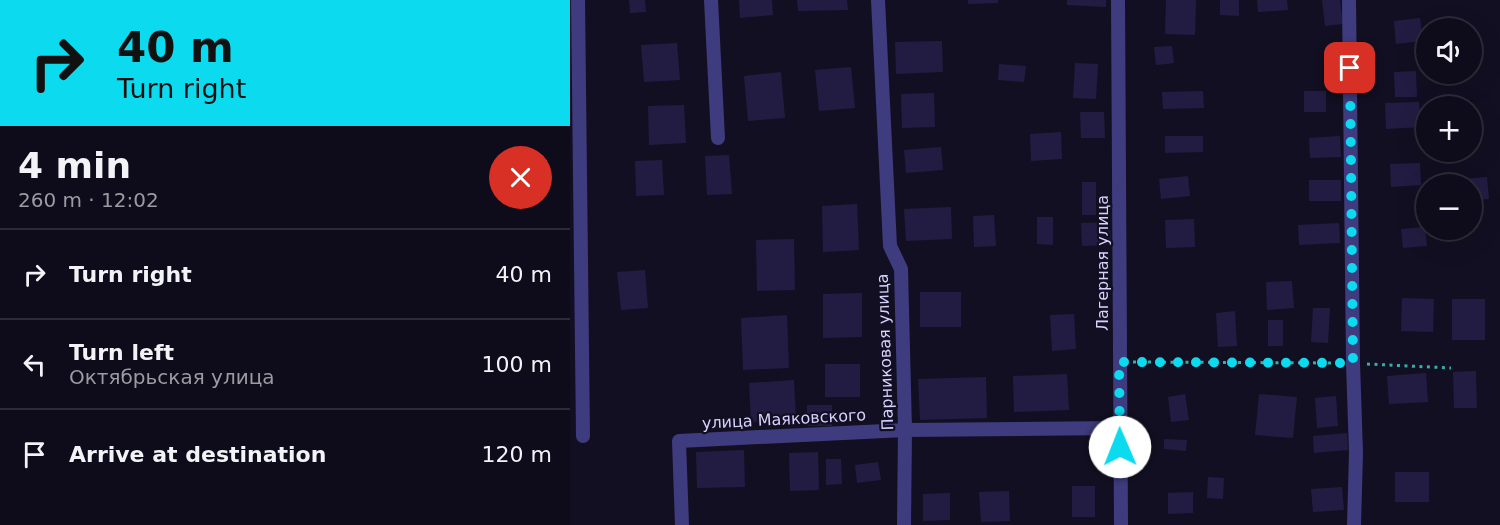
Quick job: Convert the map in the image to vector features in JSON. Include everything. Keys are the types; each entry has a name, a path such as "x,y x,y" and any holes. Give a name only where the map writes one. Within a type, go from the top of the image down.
{"street":[{"path":"578,0 583,436"},
{"path":"711,0 718,138"},
{"name":"Парниковая улица","path":"878,0 890,246 901,269 905,430 904,525"},
{"name":"Лагерная улица","path":"1118,0 1121,525"},
{"path":"1349,0 1356,453 1353,525"},
{"name":"улица Маяковского","path":"682,525 679,441 905,430 1120,428"}],"path":[{"path":"1119,362 1353,363 1452,368"}],"building":[{"path":"629,0 645,0 646,12 630,13"},
{"path":"739,0 772,0 773,15 740,18"},
{"path":"797,0 847,0 848,10 798,11"},
{"path":"968,0 998,0 998,3 968,4"},
{"path":"1067,0 1106,0 1106,7 1067,5"},
{"path":"1166,0 1196,0 1195,35 1165,34"},
{"path":"1220,0 1239,0 1239,16 1220,15"},
{"path":"1257,0 1287,0 1288,10 1258,12"},
{"path":"1322,0 1340,0 1343,24 1325,26"},
{"path":"1416,18 1416,42 1396,44 1394,21"},
{"path":"942,41 943,72 896,74 895,42"},
{"path":"677,43 680,80 644,82 641,45"},
{"path":"1172,46 1174,63 1156,65 1154,47"},
{"path":"1075,63 1098,64 1096,99 1073,98"},
{"path":"999,64 1026,66 1024,82 998,80"},
{"path":"851,67 855,108 819,111 815,70"},
{"path":"1416,71 1416,97 1395,97 1394,72"},
{"path":"781,72 785,118 748,121 744,76"},
{"path":"1203,91 1204,108 1163,109 1162,92"},
{"path":"1304,91 1326,91 1326,112 1304,112"},
{"path":"934,93 935,127 902,128 901,94"},
{"path":"1416,102 1416,127 1386,129 1385,103"},
{"path":"684,105 686,143 649,145 648,106"},
{"path":"1080,112 1104,112 1105,138 1081,138"},
{"path":"1061,132 1062,159 1031,161 1030,134"},
{"path":"1165,136 1203,136 1203,152 1165,153"},
{"path":"1340,136 1341,157 1310,158 1309,138"},
{"path":"941,147 943,170 906,173 904,150"},
{"path":"729,155 732,194 707,195 705,156"},
{"path":"662,160 664,195 636,196 635,161"},
{"path":"1420,163 1420,174 1416,174 1416,185 1391,187 1390,164"},
{"path":"1188,176 1190,196 1161,199 1159,179"},
{"path":"1482,177 1487,177 1489,199 1482,199"},
{"path":"1309,180 1341,180 1341,201 1309,201"},
{"path":"1082,182 1096,182 1096,215 1082,215"},
{"path":"857,204 859,250 823,252 822,206"},
{"path":"951,207 952,239 906,241 904,209"},
{"path":"994,215 996,246 974,247 973,216"},
{"path":"1037,217 1053,217 1053,245 1037,244"},
{"path":"1194,219 1195,247 1166,248 1165,220"},
{"path":"1110,222 1111,245 1082,246 1081,223"},
{"path":"1339,223 1340,243 1299,245 1298,225"},
{"path":"1416,228 1416,240 1426,240 1427,246 1403,248 1401,229"},
{"path":"794,239 795,290 757,291 756,240"},
{"path":"645,270 648,308 621,310 617,272"},
{"path":"1292,281 1294,308 1267,310 1266,282"},
{"path":"920,292 961,292 961,327 920,327"},
{"path":"862,293 862,337 823,338 823,294"},
{"path":"1402,298 1434,299 1433,332 1401,331"},
{"path":"1452,299 1485,299 1485,340 1452,340"},
{"path":"1313,308 1330,308 1328,343 1311,342"},
{"path":"1235,311 1237,346 1218,347 1216,313"},
{"path":"1074,314 1076,349 1052,351 1050,315"},
{"path":"787,315 789,368 743,370 741,318"},
{"path":"1268,320 1283,320 1283,346 1268,346"},
{"path":"825,364 860,364 860,397 825,397"},
{"path":"1476,371 1477,408 1454,408 1453,372"},
{"path":"1426,373 1428,402 1389,404 1387,376"},
{"path":"1067,374 1069,410 1014,412 1013,376"},
{"path":"986,377 987,418 920,420 918,379"},
{"path":"794,380 796,419 751,422 749,383"},
{"path":"1185,394 1189,420 1171,422 1168,397"},
{"path":"1259,394 1297,397 1293,438 1255,435"},
{"path":"1336,396 1338,426 1317,428 1315,398"},
{"path":"807,405 832,405 832,426 807,426"},
{"path":"1347,433 1348,450 1314,453 1313,436"},
{"path":"1164,439 1187,440 1186,451 1164,449"},
{"path":"744,450 745,487 697,488 696,452"},
{"path":"818,452 819,490 790,491 789,453"},
{"path":"826,459 841,459 842,484 826,485"},
{"path":"878,462 881,480 857,483 855,465"},
{"path":"1395,472 1429,472 1429,502 1395,502"},
{"path":"1208,477 1224,478 1223,499 1207,498"},
{"path":"1072,486 1095,486 1095,517 1072,517"},
{"path":"1342,487 1344,510 1313,512 1311,489"},
{"path":"1009,491 1010,521 981,522 979,492"},
{"path":"1193,492 1193,513 1168,514 1168,493"},
{"path":"950,493 950,520 923,521 923,494"}],"route":[{"path":"1120,447 1119,362 1353,363 1350,68"}]}
